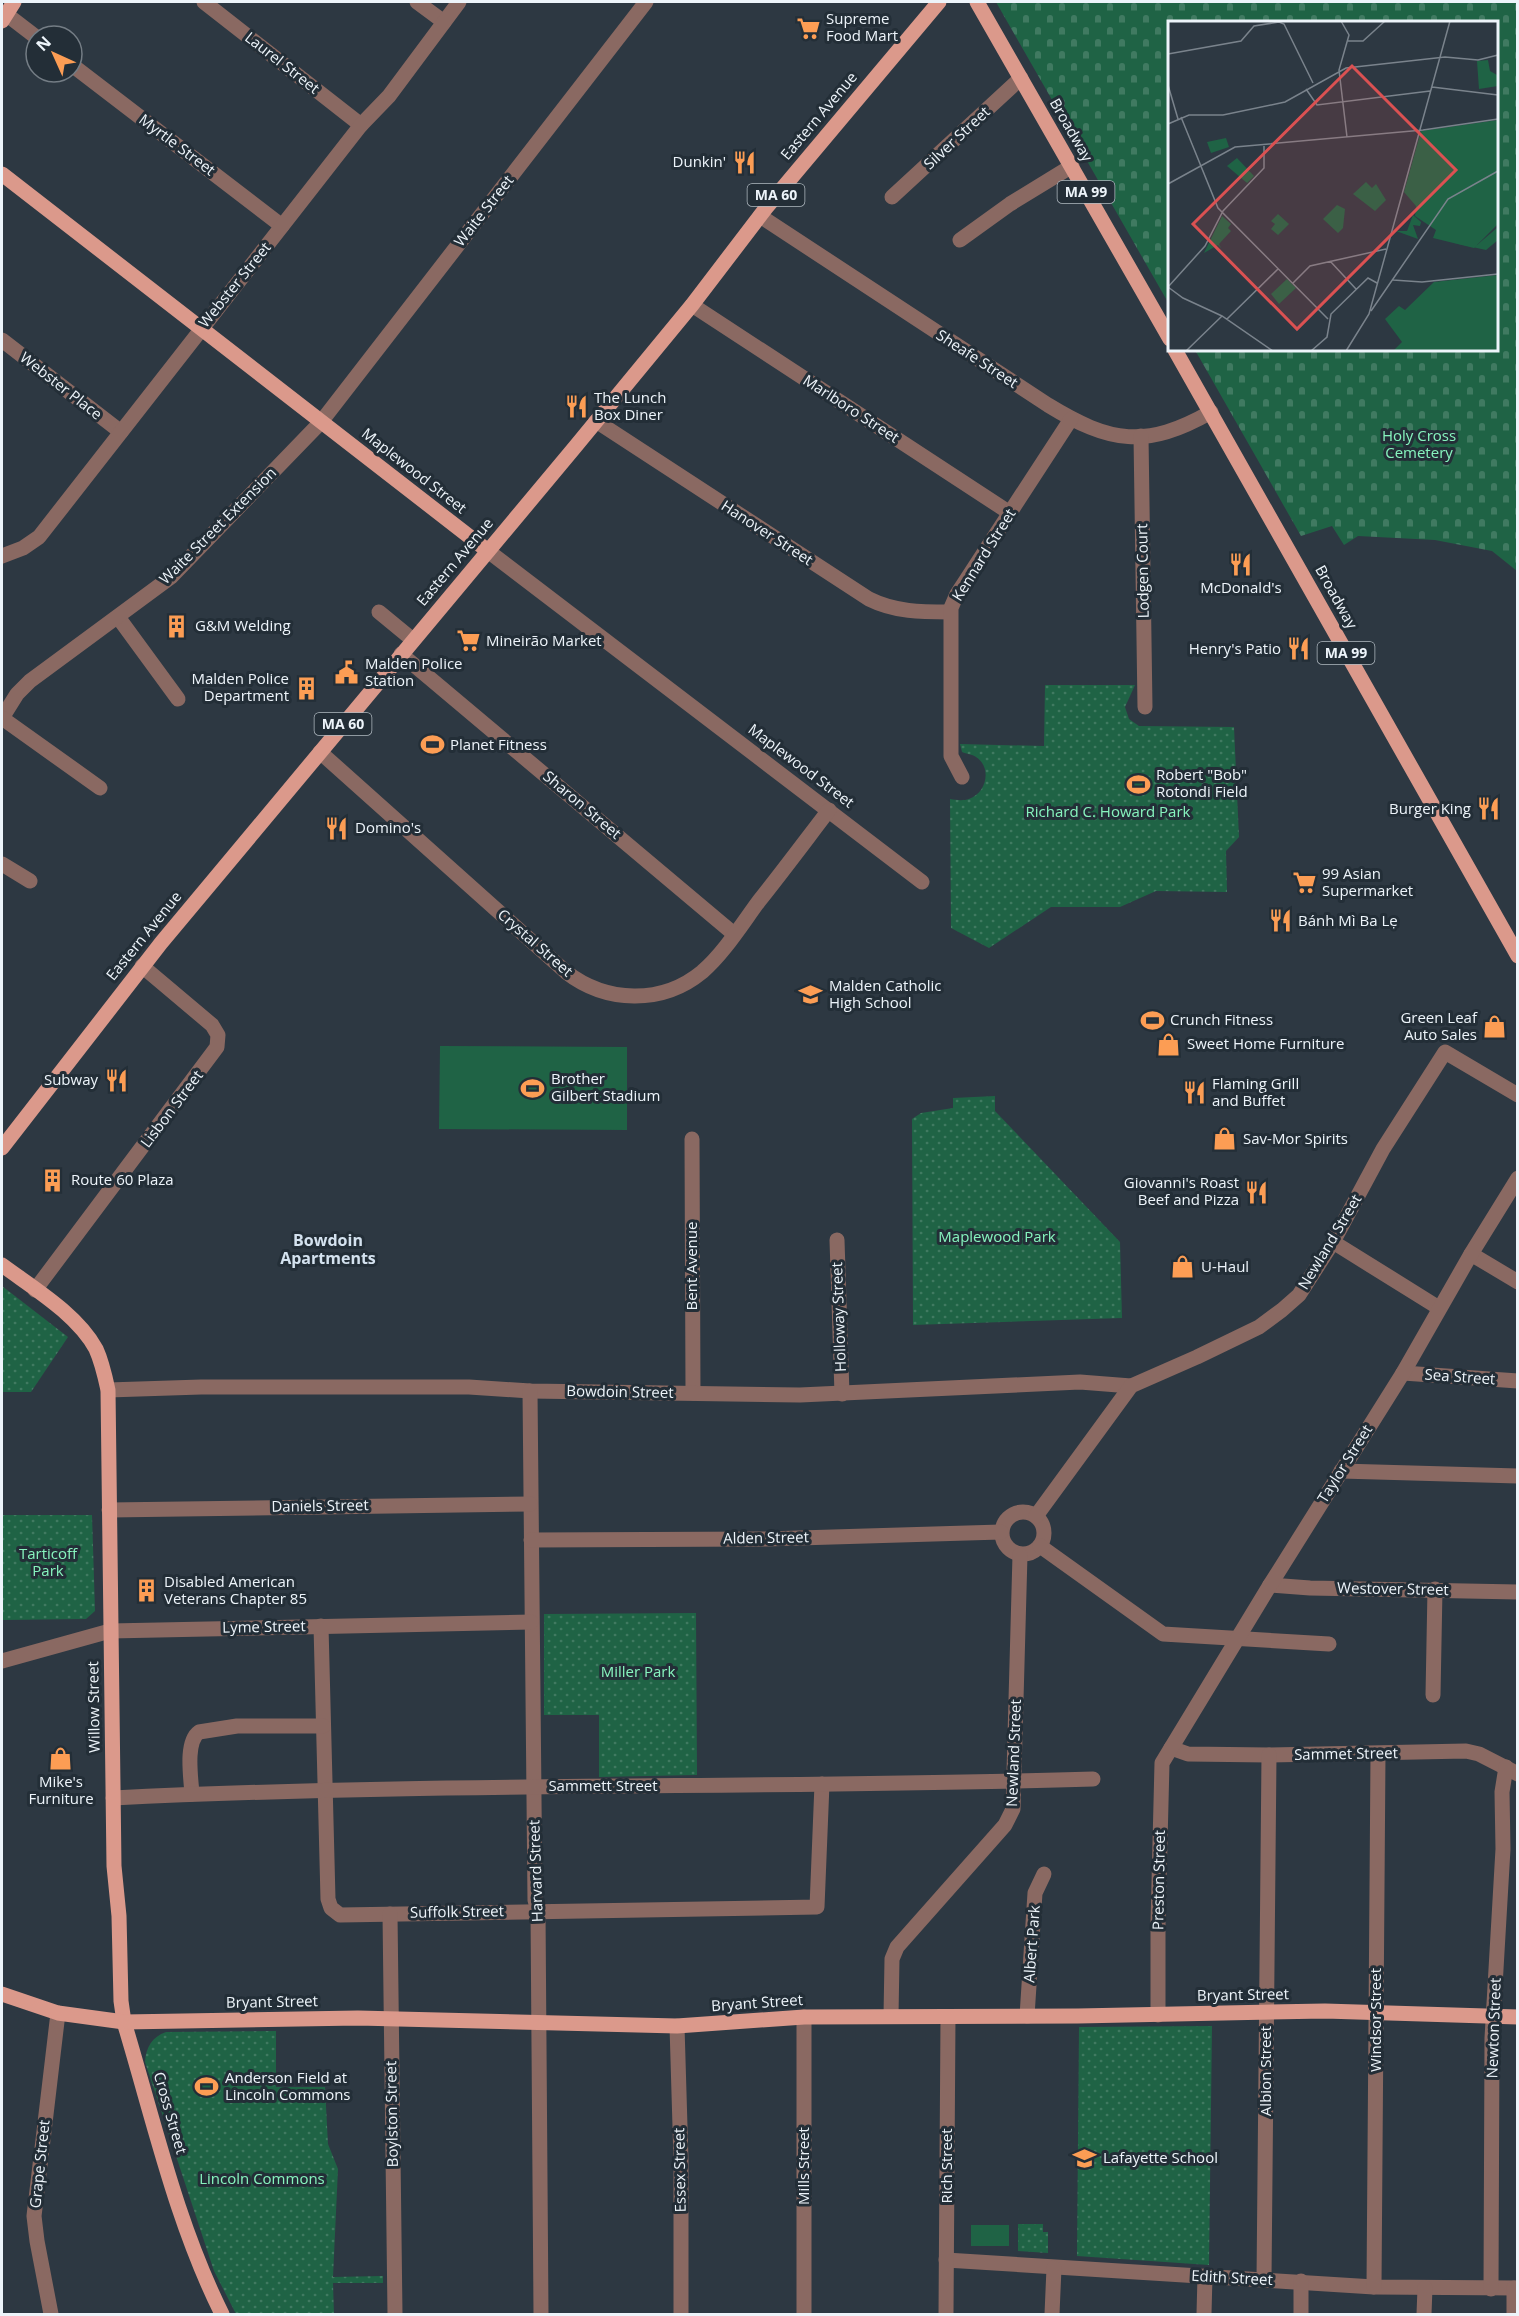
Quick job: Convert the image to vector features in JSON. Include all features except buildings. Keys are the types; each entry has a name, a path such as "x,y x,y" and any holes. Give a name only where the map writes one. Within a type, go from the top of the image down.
{"main road":[{"name":"Eastern Avenue","path":"2,1149 142,966 692,305 760,216 939,2"},
{"name":"Broadway","path":"977,2 1168,336"},
{"name":"Maplewood Street","path":"2,174 488,551"},
{"name":"Broadway","path":"1176,351 1518,956"},
{"name":"Willow Street","path":"2,1265 75,1322 88,1337 100,1360 108,1390 114,1875 119,1916 120,1988 124,2022"},
{"name":"Bryant Street","path":"2,1994 58,2013 124,2022 358,2018 677,2026 804,2017 1376,2011 1518,2017"},
{"name":"Cross Street","path":"124,2022 181,2215 202,2274 222,2314"}],"street":[{"name":"Laurel Street","path":"204,2 361,125"},
{"path":"417,2 444,22"},
{"name":"Webster Street","path":"2,556 23,548 39,537 200,328 361,125 389,96 459,2"},
{"name":"Waite Street","path":"321,422 646,2"},
{"path":"7,12 24,27"},
{"name":"Myrtle Street","path":"84,74 282,226"},
{"name":"Silver Street","path":"892,197 1021,78"},
{"path":"960,240 1010,204 1071,166"},
{"name":"Sheafe Street","path":"760,216 1071,419 1105,434 1141,436 1167,433 1180,429 1211,412"},
{"name":"Marlboro Street","path":"692,305 1010,513"},
{"name":"Webster Place","path":"2,340 121,432"},
{"name":"Kennard Street","path":"962,777 951,756 950,612 957,594 1071,419"},
{"name":"Hanover Street","path":"596,421 869,599 895,610 950,612"},
{"name":"Waite Street Extension","path":"2,718 17,694 30,681 178,571 321,422"},
{"name":"Lodgen Court","path":"1141,436 1145,707"},
{"name":"Maplewood Street","path":"488,551 922,882"},
{"path":"379,612 413,640"},
{"path":"118,617 178,699"},
{"name":"Sharon Street","path":"401,654 734,934"},
{"path":"2,718 100,788"},
{"name":"Crystal Street","path":"320,752 561,968 584,984 617,996 664,992 679,986 703,971 829,810"},
{"path":"2,864 30,881"},
{"name":"Lisbon Street","path":"35,1290 217,1047 218,1035 212,1024 142,966"},
{"name":"Newland Street","path":"1131,1386 1259,1326 1299,1295 1333,1242 1383,1149 1445,1052 1518,1095"},
{"name":"Bent Avenue","path":"692,1139 693,1393"},
{"name":"Taylor Street","path":"1171,1749 1269,1585 1403,1373 1439,1308 1518,1178"},
{"name":"Holloway Street","path":"837,1240 842,1394"},
{"path":"1333,1242 1439,1308"},
{"path":"1471,1254 1518,1282"},
{"name":"Sea Street","path":"1403,1373 1518,1381"},
{"name":"Bowdoin Street","path":"108,1390 283,1386 469,1387 530,1391 842,1394 1080,1382 1131,1386"},
{"path":"1036,1516 1131,1386"},
{"name":"Harvard Street","path":"530,1391 533,1786 535,1900 538,1911 541,2314"},
{"path":"1341,1471 1518,1476"},
{"name":"Daniels Street","path":"109,1510 530,1504"},
{"path":"1017,1512 1036,1516 1044,1531 1040,1546 1031,1553 1020,1555 1006,1547 1001,1532 1006,1520 1017,1512"},
{"name":"Alden Street","path":"531,1540 765,1539 1001,1532"},
{"path":"1040,1546 1163,1634 1329,1644"},
{"name":"Newland Street","path":"891,2016 892,1964 895,1951 1005,1825 1013,1809 1020,1555"},
{"name":"Westover Street","path":"1269,1585 1310,1588 1518,1592"},
{"path":"1433,1695 1435,1589"},
{"name":"Lyme Street","path":"2,1660 110,1631 531,1622"},
{"name":"Suffolk Street","path":"321,1626 324,1791 330,1906 335,1913 343,1915 817,1906 822,1784"},
{"path":"192,1794 191,1746 198,1732 237,1726 323,1726"},
{"name":"Sammet Street","path":"1171,1749 1188,1754 1269,1755 1466,1752 1479,1754 1512,1770"},
{"name":"Preston Street","path":"1158,2015 1161,1769 1171,1749"},
{"name":"Windsor Street","path":"1374,2287 1378,1754"},
{"name":"Albion Street","path":"1264,2280 1269,1755"},
{"name":"Newton Street","path":"1491,2289 1492,2016 1503,1849 1502,1792 1512,1770"},
{"name":"Sammett Street","path":"113,1798 533,1786 1094,1779"},
{"name":"Albert Park","path":"1028,2016 1035,1893 1044,1874"},
{"name":"Boylston Street","path":"390,1914 396,2314"},
{"name":"Grape Street","path":"51,2314 34,2216 58,2013"},
{"name":"Mills Street","path":"804,2017 804,2314"},
{"name":"Rich Street","path":"946,2314 948,2017"},
{"name":"Essex Street","path":"677,2026 681,2160 681,2314"},
{"name":"Edith Street","path":"946,2260 1374,2287 1516,2288"},
{"path":"1052,2314 1054,2268"},
{"path":"1204,2314 1205,2276"},
{"path":"1301,2281 1301,2314"},
{"path":"1424,2314 1425,2288"},
{"path":"1514,2314 1516,2288"}],"green space":[{"name":"Holy Cross Cemetery","path":"996,2 1517,2 1517,571 1492,551 1435,540 1358,536 1344,545 1332,526 1301,536 1196,351 1498,351 1498,21 1168,21 1168,302"},
{"name":"Richard C. Howard Park","path":"1045,685 1135,685 1125,707 1129,719 1139,726 1234,727 1239,837 1226,851 1227,892 1156,891 1120,907 1051,907 989,948 951,928 950,799 964,800 975,796 983,786 986,773 981,761 962,752 960,744 1044,746"},
{"name":"Brother Gilbert Stadium","path":"440,1046 627,1047 627,1130 439,1129"},
{"name":"Maplewood Park","path":"995,1096 995,1111 1120,1242 1122,1318 913,1325 912,1119 921,1113 953,1108 953,1098"},
{"path":"2,1286 68,1337 31,1392 2,1392"},
{"name":"Tarticoff Park","path":"2,1515 92,1515 95,1611 86,1619 2,1620"},
{"name":"Miller Park","path":"696,1613 697,1775 599,1777 599,1715 544,1715 544,1614"},
{"path":"1212,2026 1209,2265 1077,2256 1079,2027"},
{"name":"Lincoln Commons","path":"276,2031 276,2087 325,2087 328,2144 338,2169 333,2277 383,2276 383,2283 333,2283 334,2314 236,2314 214,2271 145,2062 151,2043 166,2032"},
{"path":"1018,2224 1043,2224 1043,2232 1048,2232 1048,2253 1018,2251"},
{"path":"971,2225 1009,2225 1009,2246 971,2246"}],"place":[{"name":"Supreme Food Mart","path":"808,28"},
{"name":"Dunkin'","path":"744,162"},
{"name":"The Lunch Box Diner","path":"576,407"},
{"name":"McDonald's","path":"1241,564"},
{"name":"G&M Welding","path":"177,626"},
{"name":"Mineirão Market","path":"468,641"},
{"name":"Henry's Patio","path":"1299,649"},
{"name":"Malden Police Station","path":"347,673"},
{"name":"Malden Police Department","path":"307,688"},
{"name":"Planet Fitness","path":"432,745"},
{"name":"Robert \"Bob\" Rotondi Field","path":"1138,784"},
{"name":"Burger King","path":"1489,809"},
{"name":"Domino's","path":"337,828"},
{"name":"99 Asian Supermarket","path":"1304,883"},
{"name":"Bánh Mì Ba Lẹ","path":"1280,921"},
{"name":"Malden Catholic High School","path":"811,995"},
{"name":"Crunch Fitness","path":"1152,1020"},
{"name":"Green Leaf Auto Sales","path":"1495,1027"},
{"name":"Sweet Home Furniture","path":"1169,1044"},
{"name":"Subway","path":"116,1080"},
{"name":"Brother Gilbert Stadium","path":"533,1088"},
{"name":"Flaming Grill and Buffet","path":"1194,1093"},
{"name":"Sav-Mor Spirits","path":"1225,1139"},
{"name":"Route 60 Plaza","path":"53,1180"},
{"name":"Giovanni's Roast Beef and Pizza","path":"1257,1192"},
{"name":"U-Haul","path":"1183,1267"},
{"name":"Disabled American Veterans Chapter 85","path":"146,1591"},
{"name":"Mike's Furniture","path":"61,1758"},
{"name":"Anderson Field at Lincoln Commons","path":"207,2087"},
{"name":"Lafayette School","path":"1085,2158"}],"district":[{"name":"Bowdoin Apartments","path":"328,1249"}]}
